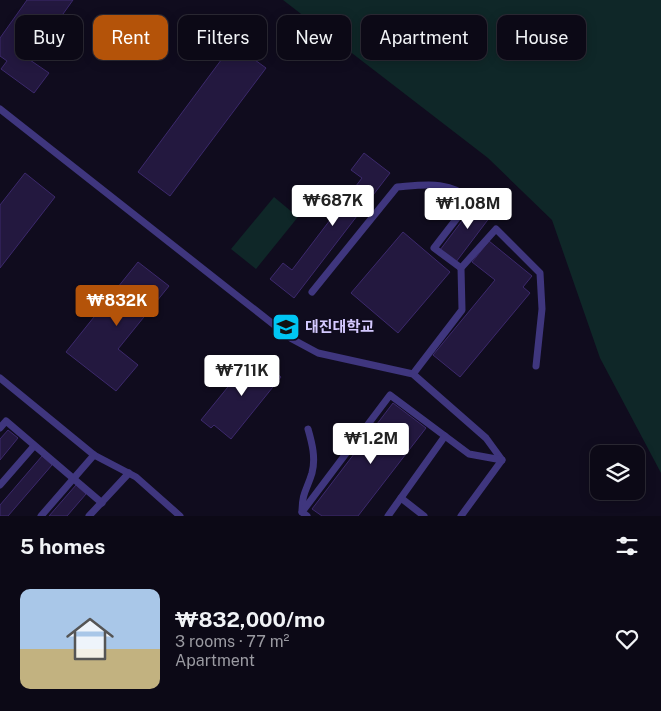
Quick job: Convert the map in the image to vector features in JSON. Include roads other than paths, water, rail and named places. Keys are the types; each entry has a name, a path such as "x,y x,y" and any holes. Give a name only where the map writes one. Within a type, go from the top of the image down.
{"lane":[{"path":"0,109 292,339 318,353 413,374 486,438 502,460"},
{"path":"312,292 397,187 434,184 460,190 470,200 434,248 461,268"},
{"path":"413,374 462,310 461,268 496,228 540,272 542,309 536,366"},
{"path":"0,378 94,455 136,476 180,516"},
{"path":"304,514 390,395 469,454 502,460"},
{"path":"0,428 6,421 102,503"},
{"path":"304,514 302,495 312,472 314,451 308,429"},
{"path":"388,516 445,436"},
{"path":"0,486 34,446"},
{"path":"41,516 94,455"},
{"path":"461,516 502,460"},
{"path":"89,516 129,473"},
{"path":"401,498 424,516"}],"place":[{"name":"대진대학교","path":"286,327"}]}
